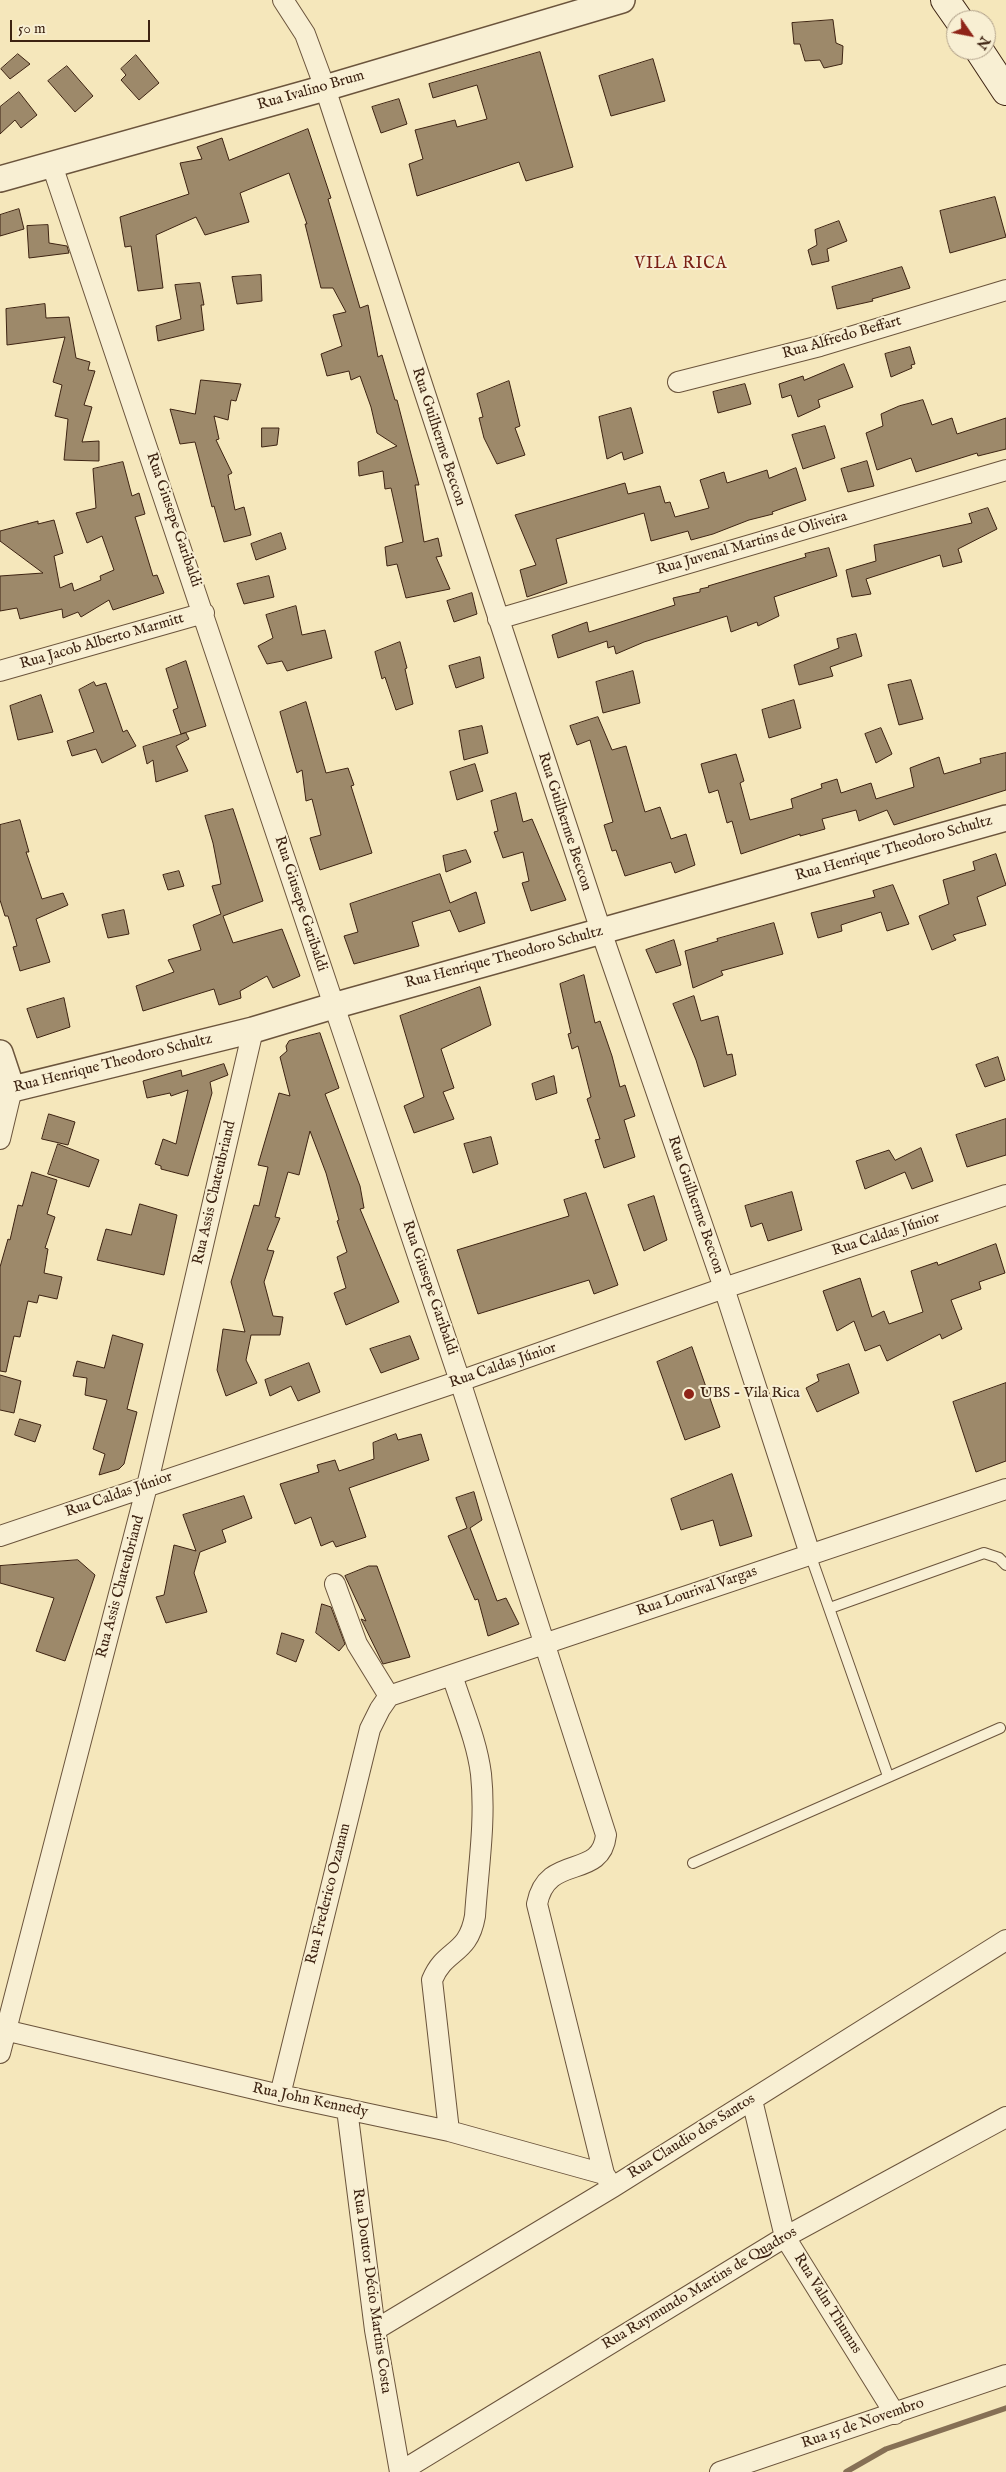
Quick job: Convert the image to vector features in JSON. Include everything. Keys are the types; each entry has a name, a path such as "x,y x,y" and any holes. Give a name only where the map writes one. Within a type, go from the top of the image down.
{"main road":[{"path":"986,60 1006,91"}],"street":[{"name":"Rua Guilherme Beccon","path":"282,0 305,34 324,88 600,931 724,1288 810,1554"},
{"name":"Rua Ivalino Brum","path":"0,179 324,88 622,0"},
{"name":"Rua Giusepe Garibaldi","path":"52,165 204,612 333,1006 460,1381 606,1835 605,1848 597,1858 548,1879 540,1890 538,1904 608,2180"},
{"name":"Rua Alfredo Beffart","path":"678,382 820,346 1006,290"},
{"name":"Rua Juvenal Martins de Oliveira","path":"498,619 1006,470"},
{"name":"Rua Jacob Alberto Marmitt","path":"0,671 204,612"},
{"name":"Rua Henrique Theodoro Schultz","path":"6,1090 252,1030 1006,818"},
{"name":"Rua Assis Chateubriand","path":"0,2053 3,2030 147,1486 252,1030"},
{"path":"0,1053 6,1090 0,1139"},
{"name":"Rua Caldas Júnior","path":"0,1536 460,1381 724,1288 1006,1195"},
{"name":"Rua Lourival Vargas","path":"389,1696 1006,1489"},
{"path":"335,1584 357,1644 389,1696"},
{"path":"449,2131 432,1980 436,1969 445,1958 463,1946 472,1934 475,1916 482,1796 475,1749 452,1675"},
{"name":"Rua Frederico Ozanam","path":"280,2095 370,1729 389,1696"},
{"name":"Rua Claudio dos Santos","path":"375,2330 608,2180 752,2100 1006,1940"},
{"name":"Rua John Kennedy","path":"3,2030 280,2095 449,2131 608,2180"},
{"name":"Rua Valm Thumns","path":"752,2100 785,2237 895,2414"},
{"name":"Rua Doutor Décio Martins Costa","path":"347,2109 375,2330 400,2472"},
{"name":"Rua Raymundo Martins de Quadros","path":"400,2472 785,2237 1006,2117"},
{"name":"Rua 15 de Novembro","path":"732,2470 1006,2375"}],"lane":[{"path":"830,1608 984,1553 999,1558 1006,1565"},
{"path":"810,1554 888,1776"},
{"path":"694,1863 1000,1728"}],"building":[{"path":"833,20 836,43 843,46 842,64 824,68 820,60 805,61 800,44 794,44 792,23"},
{"path":"540,52 573,167 526,181 519,162 417,196 409,164 423,159 415,130 455,120 457,127 487,119 477,85 433,98 429,84"},
{"path":"18,54 30,64 10,79 1,69"},
{"path":"136,55 159,83 139,100 121,80 126,75 121,69"},
{"path":"653,59 665,101 611,116 599,76"},
{"path":"67,66 93,96 75,112 48,81"},
{"path":"19,92 37,115 21,128 15,120 0,134 0,107"},
{"path":"399,99 407,124 381,133 372,107"},
{"path":"308,129 331,198 328,199 360,308 368,305 378,357 382,355 395,400 397,400 419,485 415,485 424,542 438,538 442,556 436,557 450,589 406,598 397,564 387,566 385,547 403,542 391,488 385,489 383,471 359,476 358,462 397,446 377,433 371,407 360,376 351,380 349,371 327,376 321,354 342,346 333,315 346,312 333,288 321,288 305,224 307,224 289,173 240,193 249,222 205,235 196,217 156,235 163,288 138,291 131,246 125,247 120,217 189,194 180,163 202,159 197,147 222,138 229,160"},
{"path":"995,197 1006,237 950,253 940,211"},
{"path":"19,209 24,229 0,236 0,215"},
{"path":"839,221 847,241 827,249 829,261 812,265 808,250 817,245 815,230"},
{"path":"48,225 49,243 67,246 69,253 29,258 27,226"},
{"path":"902,267 910,288 872,299 873,301 837,309 832,287"},
{"path":"261,275 262,301 237,304 232,277"},
{"path":"200,283 204,305 201,305 204,330 158,341 156,326 181,319 175,285"},
{"path":"45,304 46,318 69,317 76,358 90,362 88,370 95,371 84,405 92,407 82,442 99,441 99,461 64,460 68,419 55,416 62,385 53,382 65,337 7,345 6,309"},
{"path":"910,347 915,364 911,365 912,368 891,377 885,354"},
{"path":"844,364 853,387 818,400 820,407 798,417 791,395 782,398 779,384 803,376 804,380"},
{"path":"201,380 241,384 236,401 231,400 228,420 214,416 219,439 216,440 232,473 228,475 235,510 244,507 251,535 224,542 214,506 212,507 195,442 180,444 170,409 195,414"},
{"path":"509,381 520,426 515,428 525,455 497,464 484,438 479,418 483,417 477,394"},
{"path":"745,384 751,404 718,413 713,392"},
{"path":"923,400 932,425 952,418 957,434 1006,418 1006,449 978,456 977,453 916,472 911,458 877,470 866,433 883,426 881,414 899,406"},
{"path":"631,408 643,453 624,460 622,452 607,459 599,417"},
{"path":"825,426 835,458 803,469 792,435"},
{"path":"262,428 279,428 277,445 262,447"},
{"path":"867,461 874,486 848,492 841,469"},
{"path":"123,462 132,496 139,493 145,514 135,517 153,576 157,575 164,593 113,610 109,600 81,617 78,612 63,618 62,609 20,619 17,608 0,611 0,576 43,573 0,541 0,531 38,521 38,524 54,520 63,553 54,556 60,588 72,583 74,591 101,580 100,576 114,570 102,536 87,543 76,513 96,508 93,469"},
{"path":"796,468 806,500 772,512 773,514 749,520 713,534 691,540 688,531 651,541 644,513 556,539 567,583 527,597 520,570 536,565 515,515 625,483 628,494 660,486 665,503 670,502 675,517 709,508 700,480 724,472 727,483 767,470 769,478"},
{"path":"988,508 997,529 958,549 962,562 943,567 940,555 866,579 871,594 852,597 846,570 876,561 874,545 972,523 969,514"},
{"path":"281,533 286,549 256,560 251,544"},
{"path":"829,548 837,576 774,597 779,616 758,626 757,622 731,632 727,616 644,642 616,654 614,646 608,648 607,641 558,658 552,635 587,622 589,632 675,605 673,598 700,592 700,589 708,586 806,557 805,554"},
{"path":"269,576 274,597 244,604 237,584"},
{"path":"472,593 477,614 454,622 447,601"},
{"path":"296,606 302,635 325,630 332,658 287,671 282,661 267,664 258,646 273,638 266,615"},
{"path":"856,634 862,656 830,667 833,676 799,685 794,665 839,648 837,639"},
{"path":"400,642 407,668 405,669 413,704 396,710 385,677 382,679 375,652"},
{"path":"480,657 484,678 456,688 449,666"},
{"path":"186,661 206,726 181,734 173,710 178,708 166,669"},
{"path":"633,671 640,703 603,713 596,682"},
{"path":"911,680 923,719 899,725 888,685"},
{"path":"94,682 96,686 106,683 123,732 127,730 136,746 102,763 96,749 72,756 67,741 94,732 79,690"},
{"path":"41,695 53,732 18,740 10,706"},
{"path":"794,700 801,728 769,738 762,710"},
{"path":"306,702 326,773 348,768 354,785 351,786 372,853 320,870 310,838 321,835 312,799 306,801 302,770 297,773 280,712"},
{"path":"598,717 612,750 626,746 645,812 660,807 671,839 686,834 695,865 675,873 671,862 625,876 616,850 612,851 604,825 613,822 590,740 577,745 570,726"},
{"path":"482,726 488,753 464,760 459,731"},
{"path":"881,728 892,754 876,763 865,734"},
{"path":"186,733 189,739 176,746 188,771 156,782 153,760 147,764 143,747"},
{"path":"1006,753 1006,790 894,825 887,810 859,821 856,810 822,819 825,829 800,836 800,834 741,854 732,821 727,823 718,790 709,793 701,764 736,754 744,781 740,783 750,820 793,808 791,799 822,788 821,784 837,779 841,793 871,783 876,799 914,787 910,768 939,757 944,774 981,763 980,759"},
{"path":"475,764 483,791 457,800 450,772"},
{"path":"516,793 523,822 532,819 566,900 531,911 522,883 529,881 523,852 503,858 494,832 498,831 491,801"},
{"path":"233,809 263,901 223,916 233,943 282,929 300,976 273,988 267,976 240,991 241,998 219,1005 214,989 143,1011 136,986 174,972 168,960 201,950 193,925 221,914 212,886 221,884 213,843 205,816"},
{"path":"20,820 29,852 26,852 42,899 63,893 68,905 36,919 50,962 20,971 13,947 17,946 8,916 5,916 0,900 0,825"},
{"path":"466,850 471,862 446,872 443,856"},
{"path":"996,854 1006,885 977,897 986,925 953,935 956,940 932,950 919,916 949,904 943,880 975,870 973,862"},
{"path":"179,871 184,886 168,890 163,875"},
{"path":"440,874 450,903 476,892 485,923 459,932 450,910 412,922 419,946 354,964 344,936 358,932 350,904"},
{"path":"893,885 909,924 887,931 881,912 841,925 842,931 818,938 811,913 875,897 873,891"},
{"path":"124,910 129,934 108,938 102,915"},
{"path":"774,923 783,954 721,971 723,975 693,988 685,951 718,941 717,939"},
{"path":"674,940 681,965 656,973 646,950"},
{"path":"584,975 595,1023 600,1021 620,1087 625,1085 635,1116 624,1120 635,1157 604,1168 595,1140 600,1139 587,1099 591,1097 578,1046 572,1049 568,1034 571,1033 560,984"},
{"path":"480,987 491,1025 441,1049 454,1088 443,1092 454,1119 414,1133 404,1106 424,1097 400,1016"},
{"path":"694,996 701,1021 718,1016 727,1055 732,1054 736,1075 704,1087 696,1060 673,1004"},
{"path":"64,998 70,1027 37,1038 27,1009"},
{"path":"320,1033 339,1088 325,1094 360,1186 364,1208 360,1209 399,1302 346,1325 334,1293 346,1288 337,1257 347,1252 337,1221 339,1220 326,1173 310,1131 299,1175 288,1172 275,1217 280,1218 267,1250 274,1251 264,1282 273,1316 283,1317 280,1335 251,1335 246,1360 257,1383 226,1396 217,1370 223,1329 245,1332 231,1282 254,1205 259,1206 268,1167 258,1165 279,1093 290,1096 280,1057 287,1051 286,1046 289,1041"},
{"path":"998,1057 1005,1080 985,1087 976,1065"},
{"path":"224,1064 228,1075 210,1082 212,1093 188,1176 161,1169 161,1166 155,1164 163,1139 176,1144 188,1090 171,1096 170,1093 147,1098 143,1081 181,1070 182,1076"},
{"path":"554,1076 557,1093 536,1100 532,1084"},
{"path":"49,1114 75,1122 68,1145 42,1139"},
{"path":"1006,1119 1006,1155 967,1167 956,1135"},
{"path":"491,1137 498,1164 473,1173 464,1144"},
{"path":"58,1144 99,1160 89,1187 48,1174"},
{"path":"921,1148 933,1181 912,1189 905,1172 865,1189 856,1161 889,1150 895,1160"},
{"path":"32,1172 57,1180 47,1214 55,1217 45,1248 48,1249 44,1273 62,1277 57,1299 39,1295 37,1303 28,1301 20,1337 14,1336 6,1372 0,1371 0,1267 8,1239 10,1240 18,1205 22,1206"},
{"path":"792,1192 802,1230 768,1241 762,1223 751,1227 745,1206"},
{"path":"586,1193 618,1285 594,1294 589,1280 478,1314 457,1250 569,1216 564,1200"},
{"path":"654,1196 667,1240 644,1251 628,1205"},
{"path":"140,1204 177,1215 164,1275 97,1260 106,1229 131,1235"},
{"path":"996,1244 1005,1273 979,1282 981,1289 951,1300 962,1329 942,1339 940,1334 887,1361 880,1345 865,1351 854,1321 837,1331 823,1291 860,1278 872,1317 884,1311 889,1324 923,1312 911,1271 937,1262 938,1265"},
{"path":"113,1335 143,1344 127,1409 137,1412 124,1464 119,1469 99,1475 105,1454 93,1449 107,1400 85,1395 87,1378 73,1376 77,1361 104,1368"},
{"path":"410,1336 419,1359 381,1373 370,1349"},
{"name":"UBS - Vila Rica","path":"692,1347 720,1427 685,1440 657,1362"},
{"path":"309,1363 320,1392 298,1401 291,1386 270,1396 265,1380"},
{"path":"849,1364 859,1393 817,1412 806,1388 819,1381 817,1375"},
{"path":"0,1375 21,1381 14,1413 0,1410"},
{"path":"1006,1383 1006,1461 976,1472 953,1402"},
{"path":"20,1419 41,1425 35,1442 15,1435"},
{"path":"396,1434 398,1440 421,1434 429,1460 349,1488 366,1537 336,1547 333,1541 321,1546 311,1517 295,1524 280,1484 319,1472 317,1465 335,1460 339,1471 374,1459 373,1443"},
{"path":"732,1474 752,1536 720,1546 713,1520 681,1530 671,1499"},
{"path":"474,1492 482,1520 470,1528 497,1601 506,1598 519,1624 488,1636 478,1599 475,1600 448,1536 467,1528 456,1498"},
{"path":"244,1496 252,1518 222,1530 226,1542 200,1552 194,1573 207,1612 166,1623 156,1597 164,1595 174,1545 196,1551 183,1515"},
{"path":"78,1560 95,1575 65,1661 36,1651 54,1598 0,1583 0,1566"},
{"path":"369,1566 377,1566 410,1657 383,1664 361,1619 366,1621 345,1576"},
{"path":"322,1604 331,1607 345,1644 339,1651 316,1633"},
{"path":"282,1633 304,1640 296,1662 277,1654"}],"waterway":[{"path":"846,2472 886,2449 1006,2408"}],"place":[{"name":"UBS - Vila Rica","path":"689,1394"}],"district":[{"name":"VILA RICA","path":"681,265"}]}
